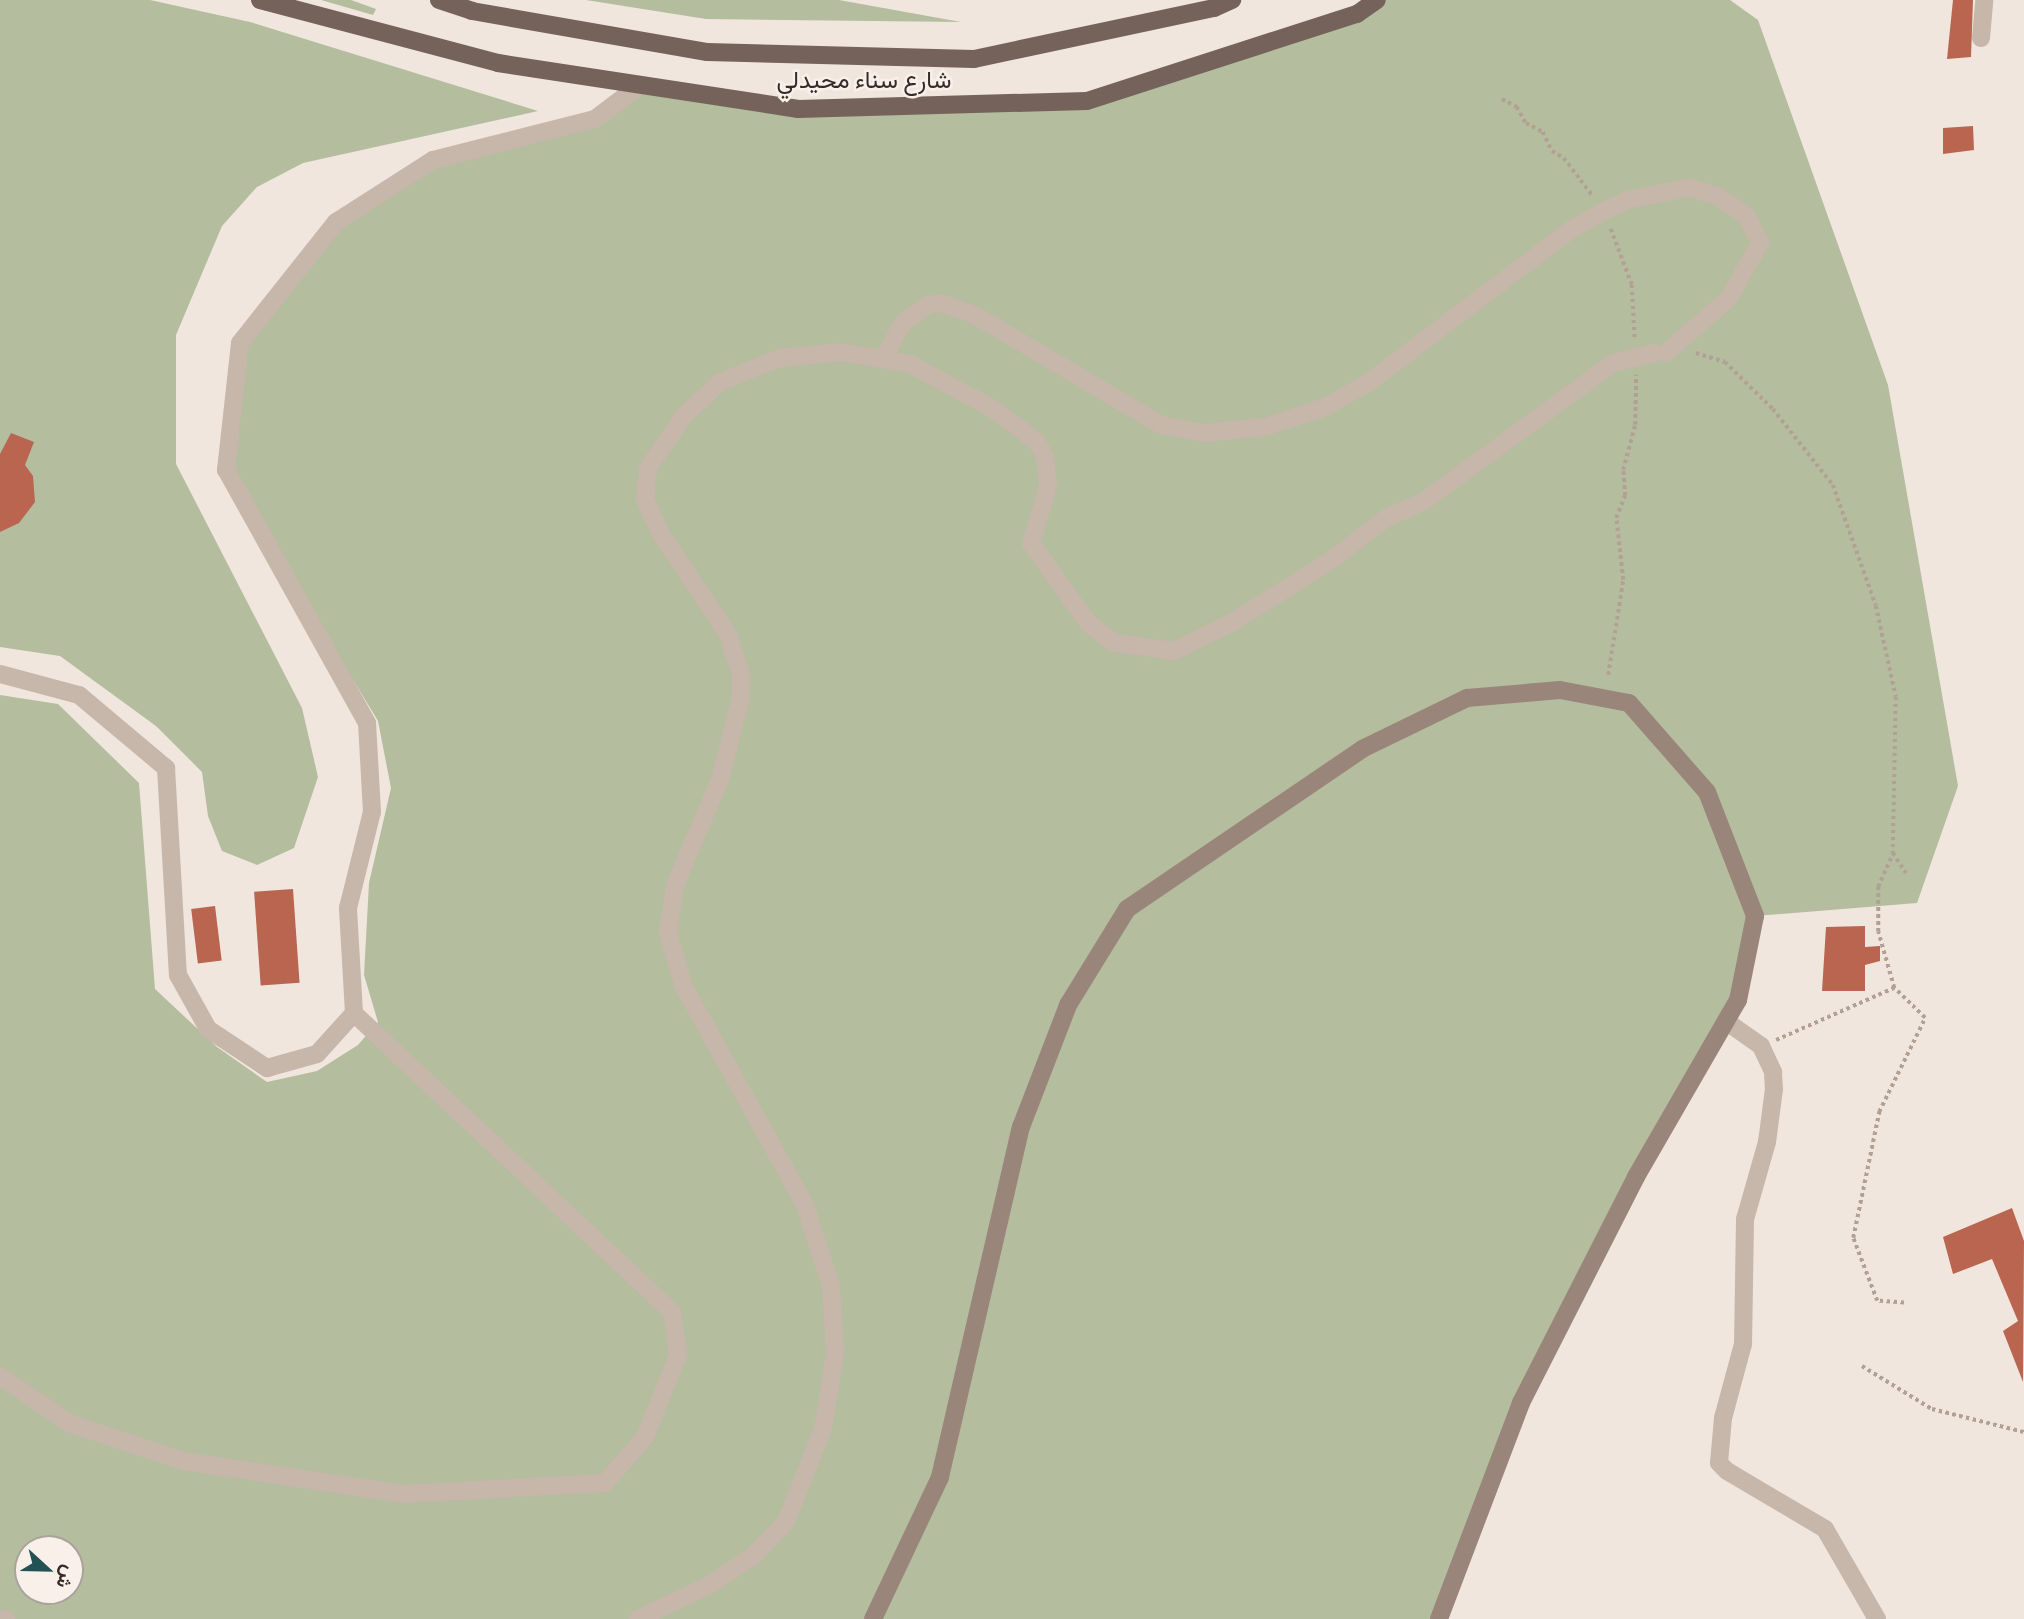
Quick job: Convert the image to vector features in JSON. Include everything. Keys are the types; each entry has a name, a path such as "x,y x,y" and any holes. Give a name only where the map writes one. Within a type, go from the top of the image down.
{"main road":[{"name":"شارع سناء محيدلي","path":"260,0 498,63 797,109 1087,101 1357,14 1377,0"},
{"name":"شارع سناء محيدلي","path":"439,0 472,11 707,52 974,59 1214,8 1232,0"}],"street":[{"path":"1981,38 1984,0"},
{"path":"0,1376 71,1423 183,1461 402,1494 605,1483 645,1437 678,1355 671,1312 354,1013 348,908 372,812 367,723 226,470 240,343 336,222 433,160 595,119 640,85"},
{"path":"638,1619 711,1584 752,1557 786,1522 823,1429 835,1353 831,1286 805,1205 690,998 668,933 675,886 721,777 736,726 741,674 718,612 662,536 645,499 644,482 669,436 720,382 780,358 813,352 884,357 941,379 1021,428 1037,442 1049,472 1048,487 1031,533 1037,554 1098,634 1115,643 1160,651 1188,645 1290,588 1385,518 1438,491 1549,406 1613,363 1634,356 1660,353 1729,298 1760,243 1747,215 1716,195 1689,188 1630,199 1570,230 1416,351 1368,383 1325,407 1265,427 1204,433 1161,425 975,315 940,303 927,305 902,324 884,357"},
{"path":"0,674 79,695 166,768 178,975 208,1029 267,1068 317,1054 354,1013"},
{"path":"873,1619 940,1477 1021,1127 1068,1005 1127,909 1362,749 1467,698 1560,690 1629,703 1707,792 1755,916 1745,979 1727,1023 1630,1188 1521,1403 1439,1619"},
{"path":"1727,1023 1761,1046 1773,1072 1773,1110 1745,1219 1743,1344 1717,1452 1727,1471 1825,1528 1877,1619"},
{"path":"0,1619 6,1619"}],"path":[{"path":"1502,99 1517,107 1526,123 1543,132 1552,151 1564,158 1602,212 1632,285 1634,425 1623,470 1625,496 1616,518 1623,580 1608,675"},
{"path":"1660,353 1692,352 1725,362 1773,409 1833,485 1876,606 1896,697 1893,853 1878,887 1878,920 1885,968 1894,988 1925,1018 1879,1112 1853,1238 1877,1301 1904,1303"},
{"path":"1893,853 1906,873"},
{"path":"1761,1046 1894,988"},
{"path":"1862,1366 1932,1409 2024,1432"}],"green space":[{"path":"0,0 150,0 250,22 538,111 303,163 257,187 222,226 176,335 176,464 302,708 318,777 294,848 257,865 222,851 208,816 202,772 156,726 60,656 0,647"},
{"path":"321,0 351,0 376,9 373,15"},
{"path":"586,0 839,0 961,22 706,19"},
{"path":"1377,0 1730,0 1758,20 1888,385 1958,786 1917,903 1755,916 1745,979 1521,1403 1439,1619 0,1619 0,695 58,704 139,783 155,989 217,1047 267,1082 317,1071 358,1045 378,1022 364,975 369,883 391,788 378,721 226,470 240,343 336,222 433,160 595,119 640,85 836,108 1087,101"}],"building":[{"path":"1953,0 1973,0 1971,57 1947,59"},
{"path":"1973,126 1974,150 1943,154 1943,128"},
{"path":"11,433 34,442 25,465 33,476 35,502 19,523 0,532 0,454"},
{"path":"293,889 300,983 261,985 254,892"},
{"path":"215,906 222,961 198,964 191,909"},
{"path":"1865,926 1865,947 1880,946 1880,961 1865,965 1865,991 1822,991 1826,927"},
{"path":"2012,1208 2024,1241 2023,1382 2003,1331 2018,1321 1992,1259 1953,1274 1943,1237"}]}
